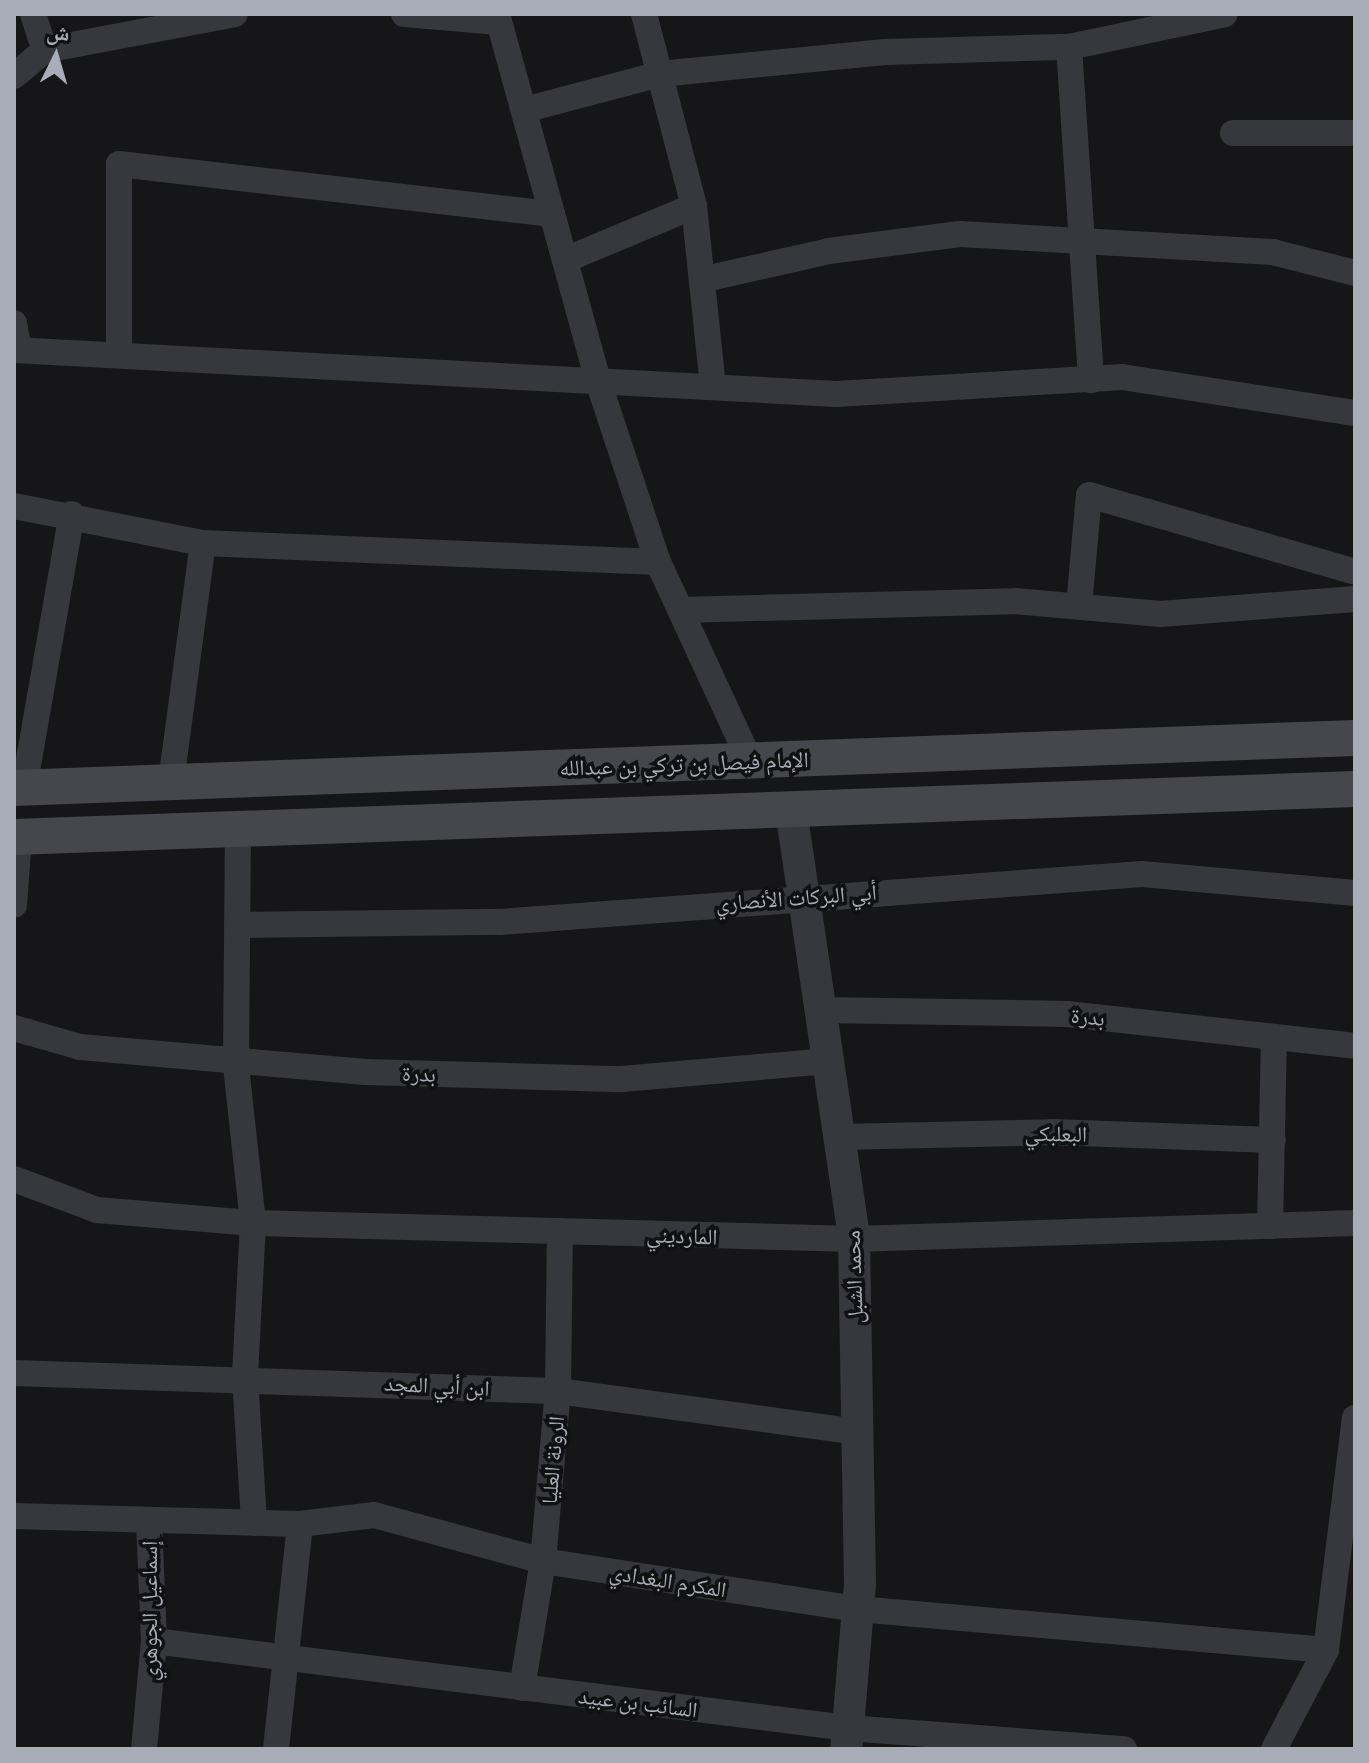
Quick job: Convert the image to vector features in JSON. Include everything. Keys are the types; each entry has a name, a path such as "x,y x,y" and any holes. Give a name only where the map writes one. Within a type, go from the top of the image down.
{"main road":[{"name":"الإمام فيصل بن تركي بن عبدالله","path":"19,788 1355,738"},
{"path":"17,837 1355,789"}],"street":[{"path":"33,14 45,50"},
{"path":"14,76 45,50 230,14"},
{"path":"404,14 498,18 598,381 658,562 750,761"},
{"path":"644,14 694,206 705,279 713,387"},
{"path":"524,110 660,74 885,52 1069,47 1225,14"},
{"path":"1069,47 1086,236 1091,380"},
{"path":"1233,133 1355,133"},
{"path":"119,355 119,164 552,214"},
{"path":"565,260 694,206"},
{"path":"705,279 829,251 960,234 1086,236 1273,252 1355,273"},
{"path":"14,323 17,350 836,394 1122,377 1355,413"},
{"path":"1079,606 1089,495 1355,572"},
{"path":"14,506 72,514 203,543 658,562"},
{"path":"19,788 24,709 72,514"},
{"path":"171,782 203,543"},
{"path":"681,610 856,600 1079,606 1160,614 1355,599"},
{"name":"محمد الشبل","path":"791,810 854,1239 858,1609 847,1739"},
{"path":"238,830 236,1066 253,1223 245,1378 254,1523"},
{"path":"14,905 17,837"},
{"name":"أبي البركات الأنصاري","path":"237,925 500,922 803,895 1142,874 1355,893"},
{"name":"بدرة","path":"820,1010 1067,1014 1355,1046"},
{"name":"بدرة","path":"14,1028 80,1047 236,1066 622,1079 828,1061"},
{"path":"1270,1226 1274,1037"},
{"name":"البعلبكي","path":"839,1137 1052,1132 1273,1140"},
{"name":"المارديني","path":"14,1179 97,1210 253,1223 854,1239 1355,1223"},
{"name":"الرونة العليا","path":"522,1688 543,1561 558,1391 560,1231"},
{"name":"ابن أبي المجد","path":"14,1373 245,1378 558,1391 857,1432"},
{"path":"1274,1749 1326,1650 1355,1418"},
{"name":"المكرم البغدادي","path":"14,1516 300,1524 374,1515 543,1561 858,1609 1326,1650"},
{"name":"إسماعيل الجوهري","path":"144,1749 154,1641 149,1521"},
{"path":"276,1749 300,1524"},
{"name":"السائب بن عبيد","path":"154,1641 522,1688 847,1739 1124,1749"}]}
